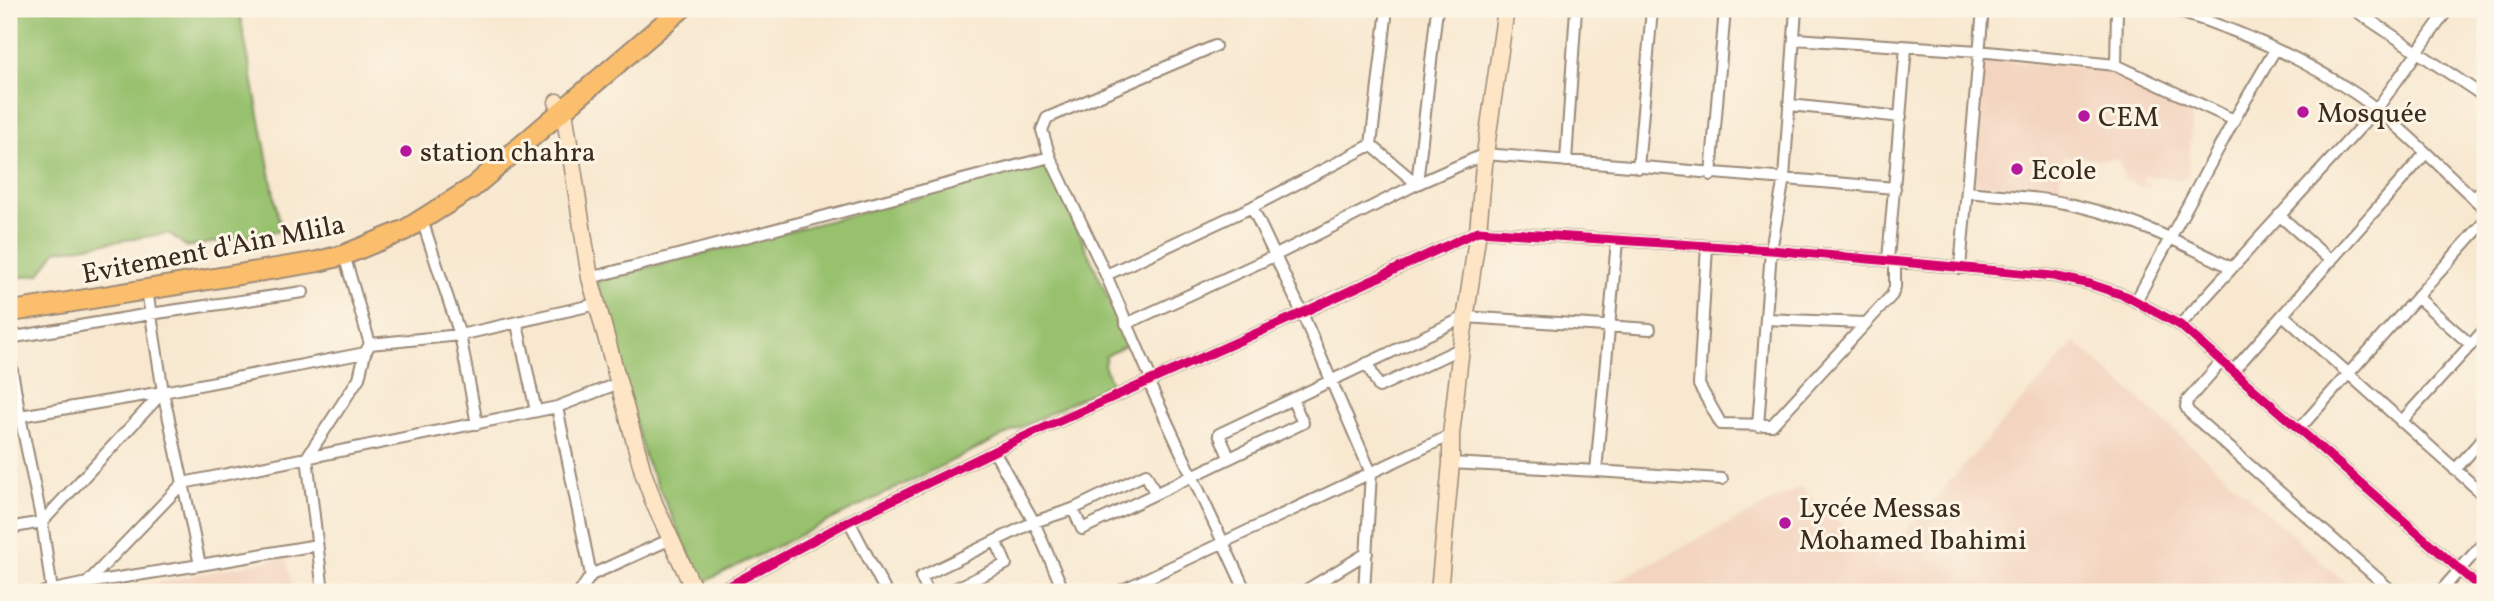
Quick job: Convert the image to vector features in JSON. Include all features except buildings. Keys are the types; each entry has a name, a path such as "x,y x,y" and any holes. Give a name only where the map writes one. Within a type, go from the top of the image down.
{"highway":[{"name":"Evitement d'Ain Mlila","path":"9,312 316,262 380,242 422,220 481,180 663,9"},
{"name":"Evitement d'Ain Mlila","path":"9,300 256,261 326,247 363,236 429,203 455,186 681,9"}],"street":[{"path":"1371,145 1387,9"},
{"path":"1417,184 1437,9"},
{"path":"1439,592 1451,464 1451,435 1478,232 1485,154 1506,9"},
{"path":"1566,161 1576,9"},
{"path":"1638,168 1652,9"},
{"path":"1711,175 1726,9"},
{"path":"1758,426 1771,250 1784,178 1796,9"},
{"path":"1960,268 1983,9"},
{"path":"2116,65 2117,9"},
{"path":"2170,9 2206,20 2275,50 2329,78 2376,110 2485,209"},
{"path":"2206,20 2213,9"},
{"path":"2353,9 2485,97"},
{"path":"2180,325 2376,110 2448,9"},
{"path":"1795,39 1978,51 2116,65 2234,120"},
{"path":"1215,46 1047,118 1042,130 1050,157 1106,275 1191,476 1246,592"},
{"path":"1707,246 1699,385 1721,424 1772,425 1892,295 1895,188 1906,47"},
{"path":"2136,301 2169,237 2275,50"},
{"path":"1790,105 1900,117"},
{"path":"560,106 590,278 643,472 695,592"},
{"path":"1371,145 1417,184"},
{"path":"1106,275 1252,207 1371,145"},
{"path":"1126,324 1485,154 1711,175 1784,178 1895,188"},
{"path":"2233,371 2425,154"},
{"path":"590,278 1050,157"},
{"path":"2474,199 2485,187"},
{"path":"1967,192 2045,199 2105,213 2169,237 2232,268"},
{"path":"1252,207 1303,313 1371,472 1364,592"},
{"path":"2279,215 2331,261"},
{"path":"422,220 460,335 477,424"},
{"path":"2299,429 2485,221"},
{"path":"718,592 849,521 994,452 1478,232 1771,250 2053,276 2090,284 2136,301 2180,325 2485,592"},
{"path":"1596,471 1617,241"},
{"path":"323,592 307,457 359,378 367,349 344,255"},
{"path":"147,290 163,391 200,565"},
{"path":"9,338 303,292"},
{"path":"2417,297 2471,345"},
{"path":"14,417 163,391 367,349 517,324 597,304"},
{"path":"2283,315 2485,496"},
{"path":"1229,457 1219,434 1465,317 1650,329"},
{"path":"1766,319 1865,323"},
{"path":"517,324 536,411"},
{"path":"2401,422 2485,329"},
{"path":"1367,363 1379,387 1461,348"},
{"path":"9,354 14,417 42,522 48,592 86,583 317,545"},
{"path":"2222,361 2187,401 2189,412 2393,592"},
{"path":"86,583 183,483 557,407 620,383"},
{"path":"9,528 42,522 163,391"},
{"path":"1073,509 1082,529 1303,423 1292,399"},
{"path":"557,407 591,575"},
{"path":"1118,592 1451,435"},
{"path":"2455,470 2485,436"},
{"path":"994,452 1034,522 1064,592"},
{"path":"1451,464 1722,479"},
{"path":"928,592 921,577 1034,522 1073,509 1146,474 1155,493"},
{"path":"849,521 886,592"},
{"path":"580,592 591,575 671,539"},
{"path":"948,592 1006,564 996,541"},
{"path":"2440,592 2485,541"},
{"path":"1303,592 1367,553"}],"shaded area":[{"name":"CEM","path":"1981,59 2111,69 2193,107 2188,176 2184,176 2183,180 2145,176 2144,181 2151,186 2148,188 2136,186 2123,179 2124,172 2119,160 2063,156 2058,192 1972,183"},
{"path":"2075,342 2356,592 1594,592 1801,487 1880,559"},
{"path":"286,557 294,592 112,592"}],"green space":[{"path":"9,9 239,9 281,231 187,247 169,233 56,251 40,274 9,279"},
{"path":"1048,164 1129,344 1106,356 1104,365 1111,383 702,583 645,458 596,281"}],"cycle path":[{"path":"718,592 849,521 1019,439 1478,231 1771,250 2053,276 2126,296 2180,325 2485,592"}],"place":[{"name":"Mosquée","path":"2303,112"},
{"name":"CEM","path":"2084,116"},
{"name":"station chahra","path":"406,151"},
{"name":"Ecole","path":"2017,169"},
{"name":"Lycée Messas Mohamed Ibahimi","path":"1785,523"}]}
